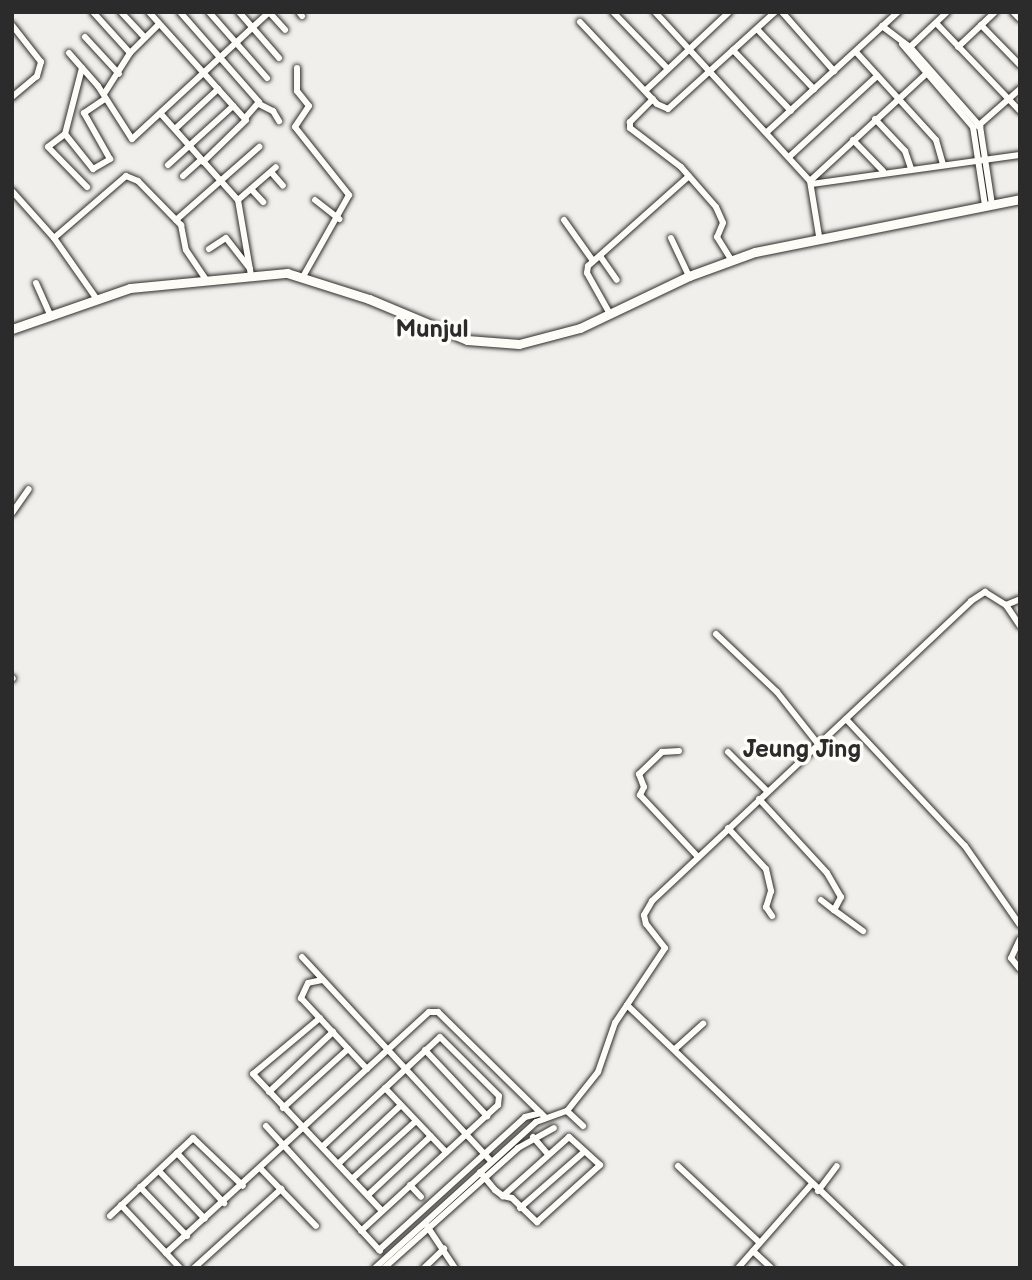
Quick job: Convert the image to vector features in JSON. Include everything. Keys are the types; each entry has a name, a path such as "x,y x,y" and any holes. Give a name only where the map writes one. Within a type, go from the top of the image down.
{"street":[{"path":"93,12 130,53"},
{"path":"121,12 145,38"},
{"path":"149,12 245,118"},
{"path":"180,12 259,104 273,111 279,121"},
{"path":"209,12 267,78"},
{"path":"239,12 279,58"},
{"path":"69,53 98,86 132,139 161,114 202,71 269,12 285,30"},
{"path":"613,12 668,69"},
{"path":"655,12 811,183 819,236"},
{"path":"646,90 729,12"},
{"path":"580,22 653,99 668,109 775,12"},
{"path":"782,12 834,71"},
{"path":"767,132 898,12"},
{"path":"907,50 947,12"},
{"path":"958,47 995,12"},
{"path":"1013,12 1020,19"},
{"path":"936,23 1020,111"},
{"path":"65,134 93,169 110,159 85,113 104,97 130,53 159,24"},
{"path":"981,25 1020,65"},
{"path":"12,26 38,56 41,69 12,97"},
{"path":"883,26 976,126 988,205"},
{"path":"757,29 814,89"},
{"path":"85,37 119,74"},
{"path":"733,50 791,111"},
{"path":"907,50 925,75 976,126"},
{"path":"856,52 936,140 943,164"},
{"path":"82,68 65,134 48,147 87,187"},
{"path":"297,68 296,88 309,106 295,127 349,195 339,219 304,275"},
{"path":"811,183 875,119 925,75"},
{"path":"789,157 877,76"},
{"path":"93,105 98,86"},
{"path":"175,129 218,89"},
{"path":"976,126 1020,89"},
{"path":"653,99 628,124 689,176 720,214 723,223 717,237 732,261"},
{"path":"183,176 244,125 245,118 259,104"},
{"path":"168,165 233,106"},
{"path":"161,114 238,200 251,273"},
{"path":"875,119 905,151 911,168"},
{"path":"853,140 883,171"},
{"path":"176,220 259,146"},
{"path":"811,183 883,171 1019,156"},
{"path":"238,200 274,170 283,186"},
{"path":"54,238 124,176 138,181 183,228 186,250 205,278"},
{"path":"610,314 587,273 593,261 689,176"},
{"path":"251,188 263,202"},
{"path":"12,191 54,238 96,298"},
{"path":"315,200 339,219"},
{"path":"12,329 130,288 251,273 304,275 485,344 550,337 610,314 689,276 732,261 819,236 1020,200"},
{"path":"565,220 593,261"},
{"path":"209,249 226,238 251,273"},
{"path":"671,239 689,276"},
{"path":"600,256 617,280"},
{"path":"36,283 50,315"},
{"path":"12,513 29,489"},
{"path":"379,1250 528,1115 567,1111 602,1066 608,1037 665,948 646,924 646,909 698,857 981,593 1006,605 1020,626"},
{"path":"1006,605 1020,599"},
{"path":"716,634 777,692 819,745"},
{"path":"846,719 965,846 1020,925"},
{"path":"680,751 662,752 639,774 644,789 639,794 698,857"},
{"path":"728,752 767,791"},
{"path":"758,799 827,873 841,897 834,910"},
{"path":"728,828 769,874 771,891 766,908 772,916"},
{"path":"821,900 863,931"},
{"path":"1020,939 1011,958 1020,969"},
{"path":"302,957 485,1156 496,1160"},
{"path":"322,980 309,983 301,994 367,1069"},
{"path":"627,1005 675,1049 811,1185 901,1268"},
{"path":"166,1253 434,1011 543,1115"},
{"path":"320,1018 255,1071 255,1078 382,1211"},
{"path":"675,1049 703,1024"},
{"path":"269,1092 333,1032"},
{"path":"321,1147 440,1037 445,1039 501,1101"},
{"path":"283,1108 348,1048"},
{"path":"425,1050 487,1116"},
{"path":"385,1088 446,1152"},
{"path":"361,1231 501,1101 517,1091"},
{"path":"338,1164 401,1105"},
{"path":"567,1111 583,1126"},
{"path":"375,1268 482,1175 543,1115"},
{"path":"352,1179 416,1121"},
{"path":"266,1126 379,1250 391,1256"},
{"path":"496,1160 533,1137 554,1129"},
{"path":"368,1195 431,1136"},
{"path":"533,1137 548,1154"},
{"path":"110,1216 177,1153 197,1138 243,1186"},
{"path":"482,1175 503,1196 537,1222 599,1168 585,1151 569,1138 503,1196"},
{"path":"520,1208 585,1151"},
{"path":"177,1153 224,1203"},
{"path":"678,1166 759,1242"},
{"path":"818,1191 837,1166"},
{"path":"261,1169 316,1226"},
{"path":"159,1171 205,1219"},
{"path":"410,1185 421,1197"},
{"path":"738,1268 811,1185"},
{"path":"140,1187 187,1236"},
{"path":"194,1268 281,1189"},
{"path":"121,1205 180,1268"},
{"path":"422,1212 455,1268"},
{"path":"424,1268 444,1249"},
{"path":"752,1251 771,1268"},
{"path":"384,1268 391,1256"}],"district":[{"name":"Munjul","path":"432,330"},
{"name":"Jeung Jing","path":"802,750"}]}
